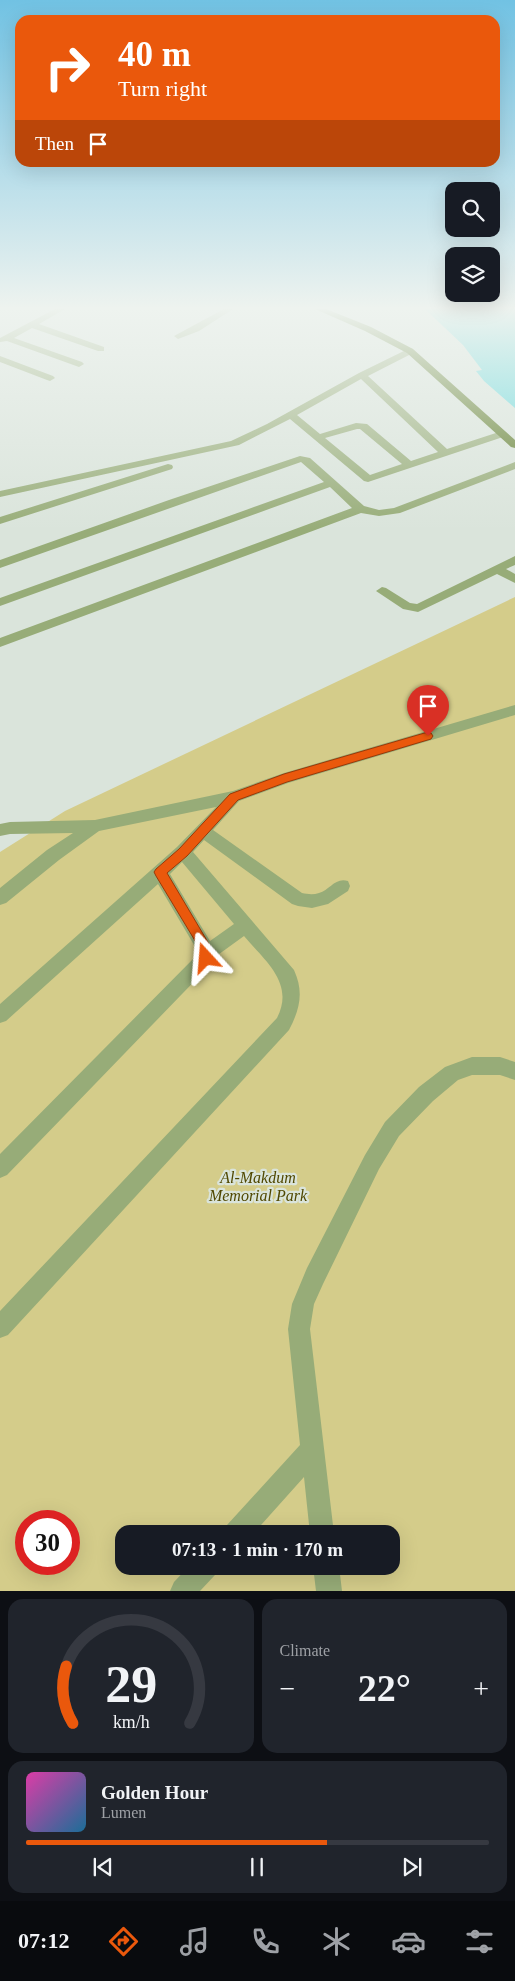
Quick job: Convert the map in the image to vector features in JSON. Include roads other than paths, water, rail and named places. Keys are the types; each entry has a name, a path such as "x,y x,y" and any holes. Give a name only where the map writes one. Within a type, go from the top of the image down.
{"main road":[{"path":"446,383 515,445"}],"street":[{"path":"0,494 235,443 291,415 347,383"},
{"path":"371,383 444,452"},
{"path":"291,415 366,478 372,479 444,452 502,434"},
{"path":"319,437 356,426 363,426 409,465"},
{"path":"0,521 172,466 190,454"},
{"path":"0,564 300,459 306,460 360,509"},
{"path":"0,643 360,509 379,512 396,510 515,465"},
{"path":"0,602 332,483"},
{"path":"382,591 407,606 418,608 515,560"},
{"path":"497,569 515,579"},
{"path":"0,830 10,828 95,826 234,797 284,779 515,710"},
{"path":"0,1015 183,852 234,797"},
{"path":"0,898 53,855 95,826"},
{"path":"204,831 298,900 311,902 326,900 342,886"},
{"path":"0,1327 283,1024 292,1008 293,994 288,976 183,852"},
{"path":"160,872 207,953"},
{"path":"0,1168 206,958 207,953 245,926"},
{"path":"321,1525 299,1329 303,1304 314,1276 372,1162 392,1130 426,1094 452,1073 472,1066 500,1066 515,1071"},
{"path":"244,1525 312,1450"},
{"path":"183,1591 198,1575"},
{"path":"327,1575 329,1591"}],"water":[{"path":"487,383 515,383 515,408"}],"park label":[{"name":"Al-Makdum Memorial Park","path":"258,1186"}]}
